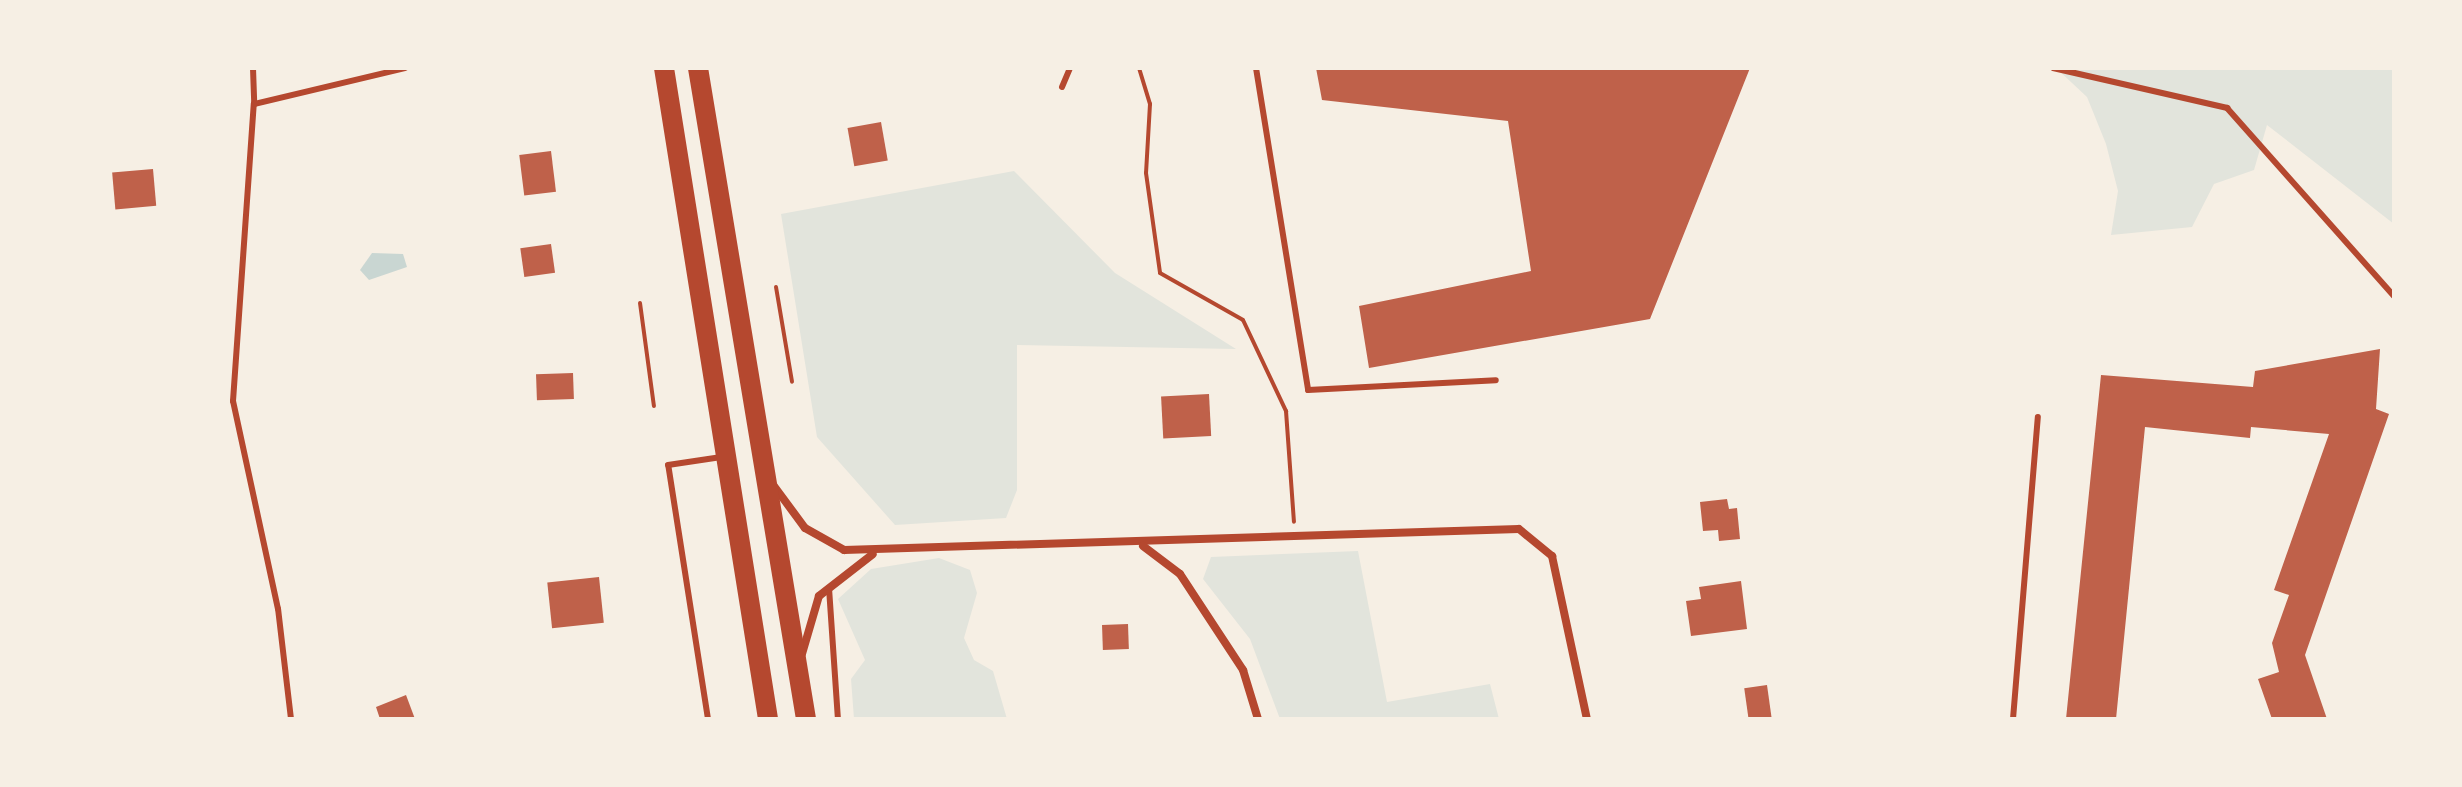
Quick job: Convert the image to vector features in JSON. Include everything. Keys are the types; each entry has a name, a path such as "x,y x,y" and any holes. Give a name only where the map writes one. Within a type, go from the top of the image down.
{"highway":[{"path":"664,68 768,719"},
{"path":"698,68 806,719"}],"street":[{"path":"764,467 805,528 844,550 877,552 1026,542 1143,546 1295,533 1494,525 1537,540 1552,556 1587,719"},
{"path":"1143,546 1188,586 1243,670 1258,719"},
{"path":"800,687 805,629 828,584 877,552"}],"lane":[{"path":"253,68 254,104 233,401 278,609 291,719"},
{"path":"254,104 405,68"},
{"path":"1062,87 1070,68"},
{"path":"1256,68 1308,390 1496,380"},
{"path":"2053,68 2227,108 2394,296"},
{"path":"2013,719 2038,417"},
{"path":"708,719 668,465 724,456"},
{"path":"828,584 838,719"}],"path":[{"path":"1139,68 1150,104 1146,173 1160,273 1243,320 1286,411 1295,533"},
{"path":"776,287 792,382"},
{"path":"640,303 654,406"}],"shaded area":[{"path":"2056,68 2394,68 2394,224 2267,125 2254,170 2214,184 2192,227 2111,235 2118,191 2106,144 2087,97"},
{"path":"1014,171 1115,273 1236,349 1017,345 1017,490 1006,518 895,525 817,437 781,214"},
{"path":"372,253 403,254 407,267 369,280 360,270"},
{"path":"1358,551 1387,702 1490,684 1499,719 1280,719 1250,639 1203,579 1211,557"},
{"path":"939,558 970,570 977,593 964,638 974,660 993,671 1007,719 854,719 851,679 865,660 838,599 871,569"}],"building":[{"path":"1316,68 1750,68 1650,319 1369,368 1359,306 1531,271 1508,121 1322,100"},
{"path":"881,122 888,160 854,166 848,128"},
{"path":"551,151 556,192 524,196 519,155"},
{"path":"153,169 156,206 115,209 112,173"},
{"path":"551,244 555,273 524,277 520,248"},
{"path":"2380,349 2376,409 2389,414 2305,655 2327,719 2272,719 2258,679 2279,672 2272,643 2289,595 2274,590 2329,434 2251,427 2250,438 2145,427 2116,719 2066,719 2101,375 2253,387 2255,371"},
{"path":"573,373 574,399 537,400 536,374"},
{"path":"1209,394 1211,436 1163,438 1161,397"},
{"path":"1727,499 1729,509 1737,508 1740,539 1719,541 1718,530 1703,531 1700,502"},
{"path":"599,577 604,623 552,628 547,582"},
{"path":"1741,581 1747,629 1691,636 1686,601 1701,599 1699,587"},
{"path":"1128,624 1129,649 1103,650 1102,625"},
{"path":"1767,685 1772,719 1749,719 1744,688"},
{"path":"406,695 415,719 380,719 376,707"}]}
